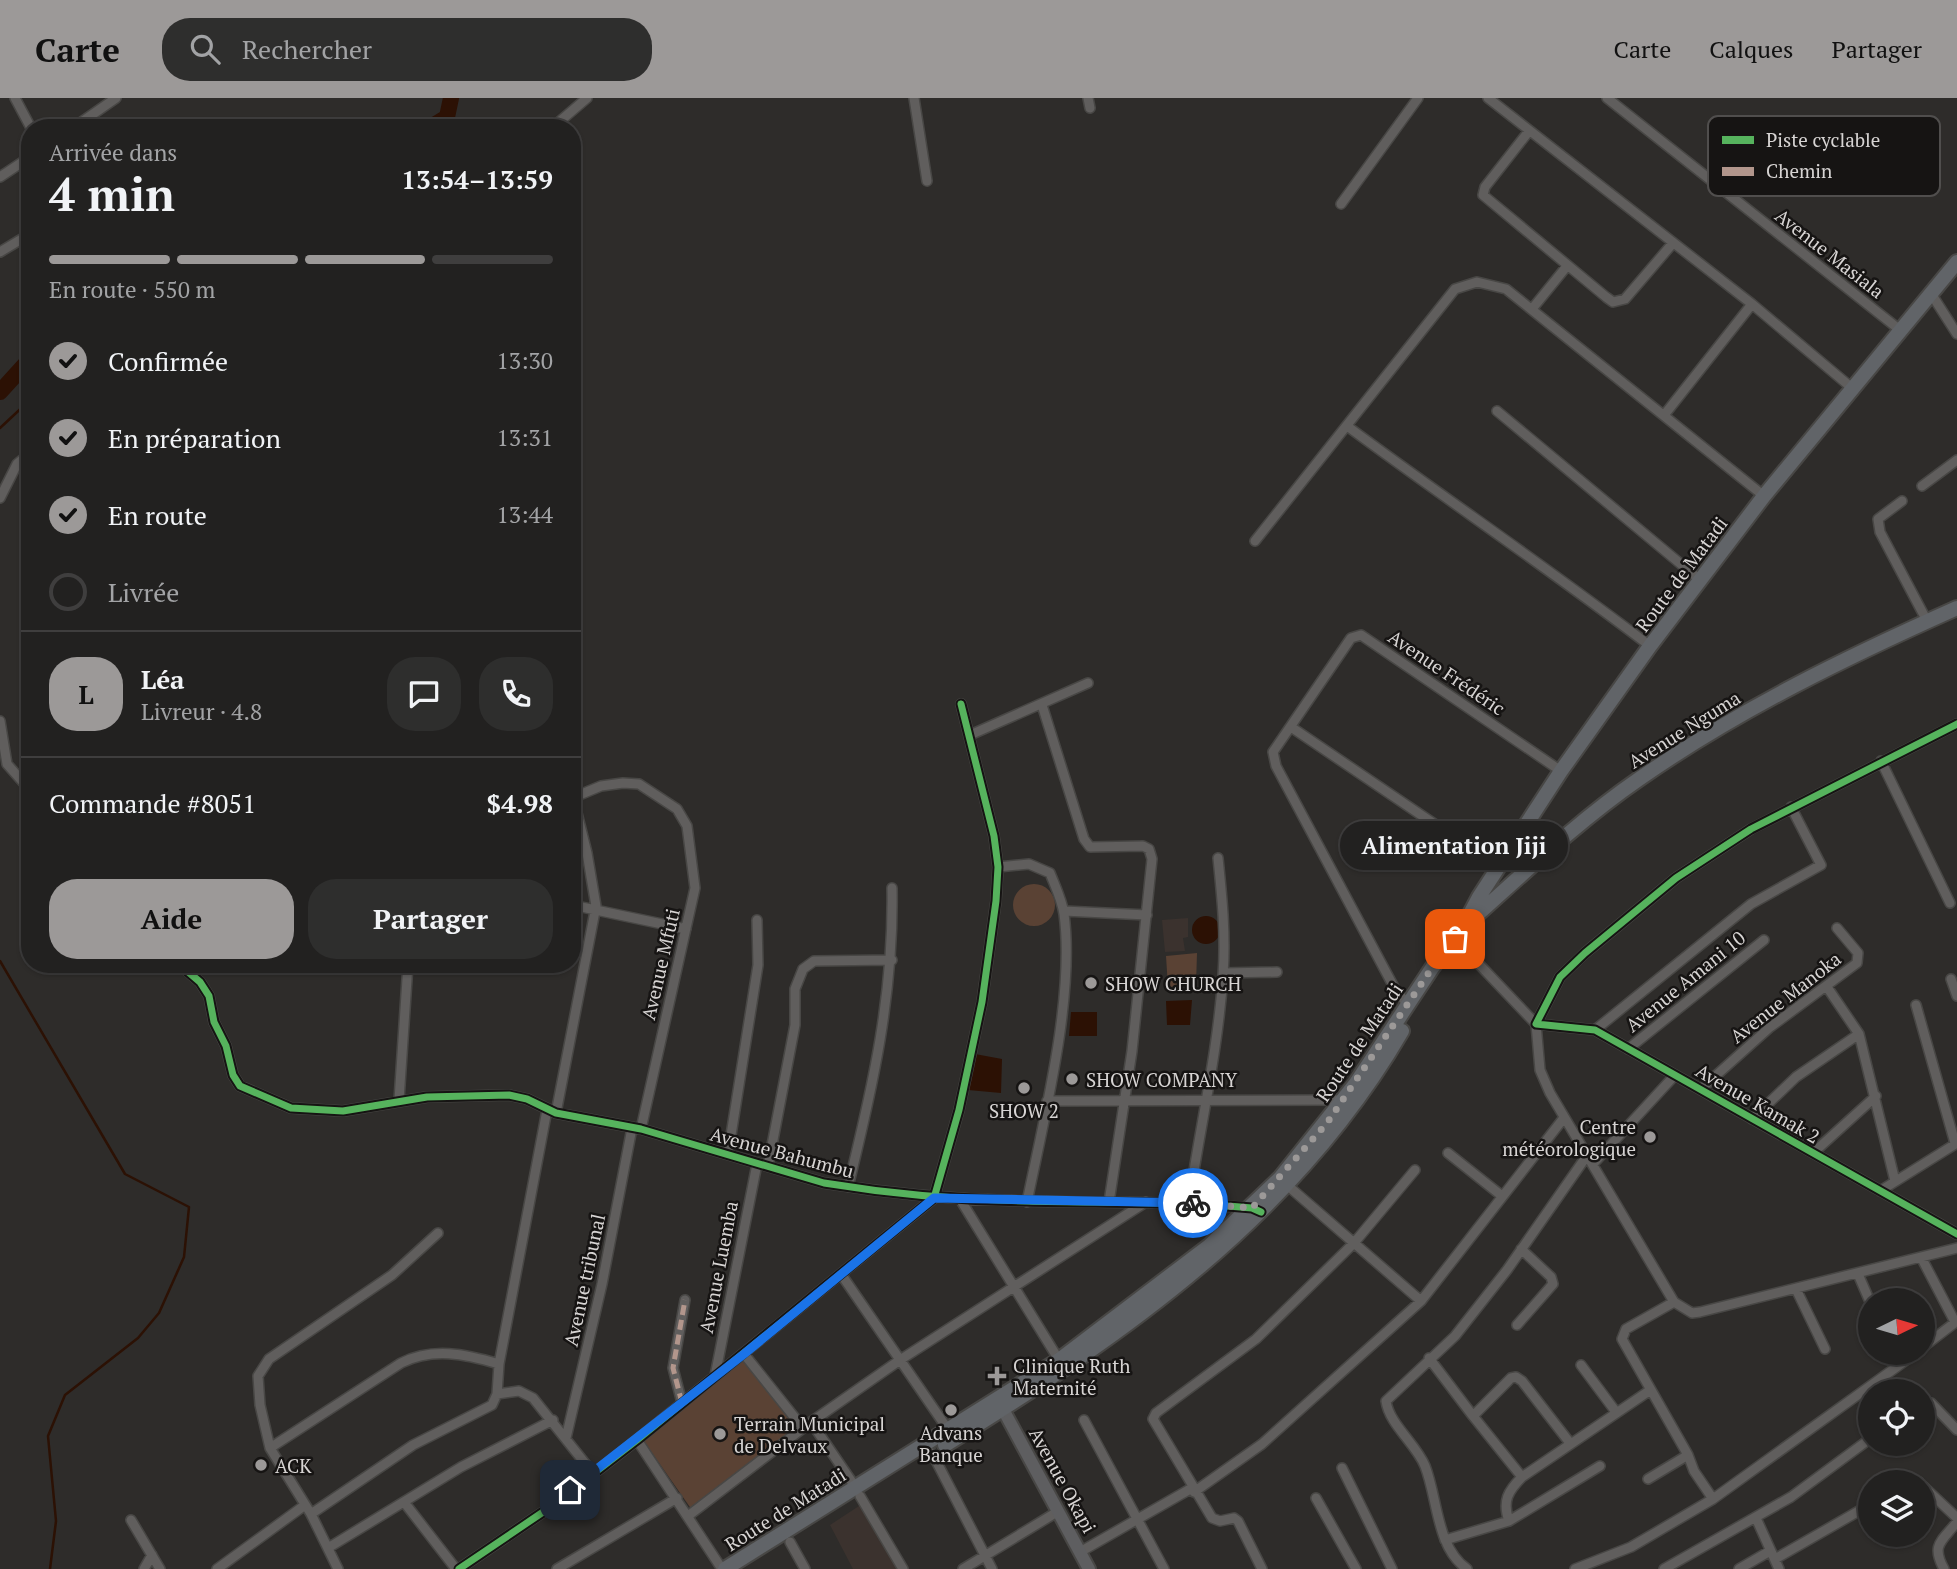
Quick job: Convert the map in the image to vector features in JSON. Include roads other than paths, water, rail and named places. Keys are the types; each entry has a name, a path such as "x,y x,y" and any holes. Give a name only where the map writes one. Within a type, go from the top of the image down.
{"main road":[{"name":"Route de Matadi","path":"1256,1210 1344,1100 1360,1086 1408,1005 1456,938 1507,852 1650,646 1764,496 1957,262"},
{"name":"Avenue Nguma","path":"1456,938 1525,872 1637,780 1726,722 1957,608"},
{"path":"1507,852 1525,872"},
{"name":"Route de Matadi","path":"723,1569 806,1526 949,1431 1073,1364 1287,1185 1360,1086 1447,957 1456,938"},
{"name":"Route de Matadi","path":"858,1492 932,1453 1059,1360 1147,1303"},
{"name":"Route de Matadi","path":"744,1569 790,1542 806,1526"}],"street":[{"path":"15,98 26,119"},
{"path":"86,119 116,98"},
{"path":"562,119 587,98"},
{"path":"914,98 927,181"},
{"path":"1340,204 1418,98"},
{"path":"1488,98 1752,304 1852,388"},
{"name":"Avenue Masiala","path":"1607,98 1708,178"},
{"path":"1529,131 1485,187 1483,195 1613,302 1619,302 1673,243"},
{"path":"0,177 21,163"},
{"name":"Avenue Masiala","path":"1731,196 1900,330"},
{"path":"0,252 21,239"},
{"path":"1532,309 1567,266"},
{"path":"1255,541 1455,289 1477,282 1506,289 1764,496"},
{"path":"1932,295 1957,334"},
{"path":"1665,414 1752,304"},
{"path":"1497,411 1700,580"},
{"path":"1347,426 1442,497 1544,565 1650,646"},
{"path":"1922,486 1957,460"},
{"path":"0,498 21,461"},
{"path":"1902,501 1878,519 1880,532 1927,621"},
{"name":"Avenue Frédéric","path":"1408,1005 1395,989 1272,758 1273,752 1351,638 1361,635 1561,771"},
{"path":"970,735 1088,683"},
{"path":"404,1502 457,1569 549,1508 592,1472 637,1440 934,1198 959,1110 982,1002 998,867 994,836 961,704"},
{"path":"1042,705 1084,839 1090,847 1143,846 1149,849 1152,859 1125,1102 1109,1202"},
{"path":"0,720 7,764 21,780"},
{"path":"1957,724 1791,807 1676,877 1560,977 1535,1024 1540,1070 1563,1119 1674,1301 1684,1310 1700,1312 1957,1248"},
{"path":"1291,727 1498,867"},
{"path":"1881,761 1950,903"},
{"name":"Avenue Mfuti","path":"581,794 601,786 639,784 677,809 687,826 695,888 636,1128"},
{"path":"1595,1030 1751,904 1821,865 1791,807"},
{"path":"311,1514 413,1445 492,1405 497,1394 499,1363 595,912 581,829"},
{"path":"1189,1202 1217,1036 1223,973 1223,901 1218,858"},
{"path":"998,867 1029,864 1050,873 1064,911 1063,984 1047,1101 1027,1202"},
{"path":"848,1187 877,1073 892,960 892,888"},
{"path":"581,908 686,929"},
{"path":"1064,911 1147,915"},
{"path":"728,1154 758,965 757,920"},
{"name":"Avenue Manoka","path":"1702,1088 1769,1028 1827,987 1859,959 1858,953 1837,928"},
{"path":"1456,938 1535,1024"},
{"name":"Avenue Amani 10","path":"1628,1049 1764,940"},
{"path":"768,1166 795,1025 795,989 803,969 814,961 892,960"},
{"path":"1223,973 1277,972"},
{"name":"Avenue Bahumbu","path":"190,973 200,982 209,996 214,1022 226,1046 233,1075 240,1086 290,1108 343,1111 399,1100 509,1096 527,1099 551,1112 636,1128 824,1183 848,1187 934,1198 1027,1202 1189,1202 1256,1210"},
{"path":"399,1100 407,973"},
{"path":"1951,979 1957,996"},
{"path":"1827,987 1859,1034 1877,1096 1895,1181"},
{"path":"1880,1191 1956,1143 1916,1005"},
{"name":"Avenue Kamak 2","path":"1535,1024 1595,1030 1957,1234"},
{"path":"1752,1119 1796,1077 1859,1034"},
{"path":"1467,1569 1456,1561 1445,1539 1424,1464 1386,1406 1388,1397 1455,1336 1589,1161 1675,1075"},
{"path":"1813,1153 1877,1096"},
{"path":"1047,1101 1344,1100"},
{"path":"1080,1552 1193,1490 1262,1444 1422,1301 1563,1119"},
{"name":"Avenue tribunal","path":"566,1438 636,1128"},
{"path":"1448,1153 1502,1196"},
{"name":"Avenue Luemba","path":"715,1377 757,1164"},
{"path":"1262,1569 1238,1521 1234,1518 1215,1520 1193,1490 1153,1419 1156,1413 1256,1339 1353,1243 1415,1170"},
{"path":"1287,1185 1422,1301"},
{"path":"960,1199 1012,1288 1059,1360"},
{"path":"688,1516 807,1425 900,1360 1146,1202"},
{"path":"337,1569 311,1514 270,1448 260,1405 258,1376 269,1359 391,1275 438,1233"},
{"path":"1517,1325 1553,1284 1551,1278 1521,1249"},
{"path":"1921,1257 1956,1321 1936,1337"},
{"path":"841,1274 949,1431"},
{"path":"1858,1274 1864,1288"},
{"path":"1796,1289 1825,1349"},
{"path":"682,1404 673,1368 685,1300"},
{"path":"1674,1301 1626,1329 1622,1339 1649,1391 1688,1455 1693,1471 1713,1499"},
{"path":"270,1448 416,1356 450,1354 499,1363"},
{"path":"744,1354 807,1425 858,1492 903,1569"},
{"path":"1429,1358 1522,1477"},
{"path":"1581,1365 1616,1412"},
{"path":"1575,1569 1631,1547 1713,1499 1898,1366"},
{"path":"1473,1416 1516,1377 1570,1443"},
{"path":"497,1394 519,1391 527,1394 553,1420 592,1472"},
{"path":"1509,1521 1506,1497 1522,1477 1649,1391"},
{"name":"Avenue Okapi","path":"1000,1405 1089,1569"},
{"path":"1935,1407 1957,1430"},
{"path":"328,1548 461,1467 553,1420"},
{"path":"1084,1420 1164,1569"},
{"path":"637,1440 723,1569"},
{"path":"1664,1569 1791,1497 1858,1448"},
{"path":"932,1453 992,1569"},
{"path":"1648,1479 1688,1455"},
{"path":"1445,1539 1509,1521 1600,1466"},
{"path":"1342,1468 1392,1569"},
{"path":"557,1569 677,1497"},
{"path":"1316,1498 1356,1569"},
{"path":"1935,1498 1957,1520 1936,1548 1940,1567"},
{"path":"217,1569 305,1505"},
{"path":"1738,1569 1772,1555 1858,1511"},
{"path":"963,1569 1057,1512"},
{"path":"1756,1518 1779,1569"},
{"path":"131,1520 160,1569"},
{"path":"790,1542 805,1569"},
{"path":"144,1569 152,1555"}],"waterway":[{"path":"444,119 447,117 451,98"},
{"path":"0,392 21,369"},
{"path":"0,428 21,408"},
{"path":"0,961 125,1174 189,1207 184,1257 159,1313 138,1338 65,1395 48,1436 56,1521 50,1569"}],"place":[{"name":"Alimentation Jiji","path":"1455,939"},
{"name":"SHOW CHURCH","path":"1091,983"},
{"name":"SHOW COMPANY","path":"1072,1079"},
{"name":"SHOW 2","path":"1024,1088"},
{"name":"Centre météorologique","path":"1650,1137"},
{"name":"Clinique Ruth Maternité","path":"997,1376"},
{"name":"Advans Banque","path":"951,1410"},
{"name":"Terrain Municipal de Delvaux","path":"720,1434"},
{"name":"ACK","path":"261,1465"}]}
